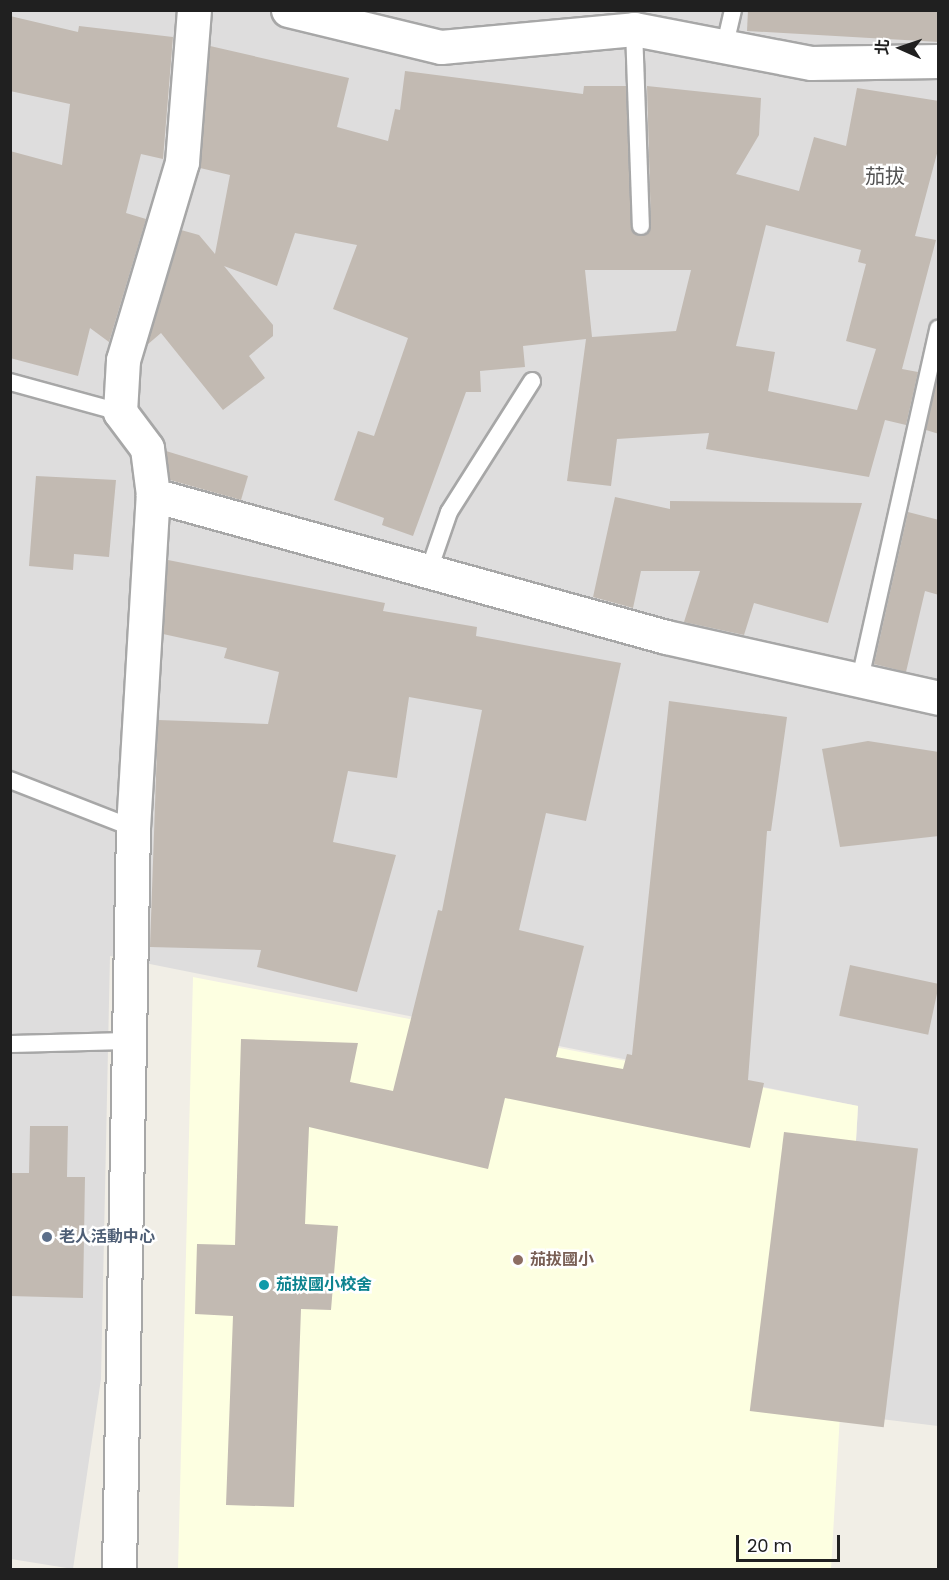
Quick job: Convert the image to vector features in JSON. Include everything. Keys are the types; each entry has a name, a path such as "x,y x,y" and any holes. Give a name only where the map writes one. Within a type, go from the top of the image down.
{"street":[{"path":"119,1569 133,828 153,495 147,448 120,412 123,360 182,162 194,10"},
{"path":"288,10 441,47 634,29 724,49 811,63 939,61"},
{"path":"153,495 666,637 939,698"}],"lane":[{"path":"724,49 733,10"},
{"path":"634,29 641,226"},
{"path":"860,679 939,329"},
{"path":"429,570 449,512 532,381"},
{"path":"10,382 120,412"},
{"path":"10,780 133,828"},
{"path":"10,1044 128,1041"}],"shaded area":[{"path":"10,11 938,11 938,1426 840,1414 858,1106 110,956 101,1379 73,1569 11,1559"},
{"name":"茄拔國小","path":"193,977 858,1106 831,1569 178,1570"}],"building":[{"path":"748,10 939,10 939,42 747,31"},
{"path":"10,16 78,32 79,26 173,37 163,159 141,154 126,213 146,219 109,342 90,328 78,376 10,358 10,151 62,165 70,104 10,91"},
{"path":"210,46 349,78 337,127 388,141 395,109 400,110 405,71 583,94 584,86 626,86 631,226 641,236 651,226 647,86 761,98 759,135 736,174 799,191 814,137 846,146 857,88 939,101 939,146 915,236 936,240 902,369 918,372 906,425 885,420 869,477 706,449 709,433 617,439 611,486 567,481 586,339 523,346 525,367 480,371 481,392 466,392 413,536 382,525 384,518 334,500 358,431 374,436 408,338 333,309 357,245 295,233 277,286 224,266 273,325 273,336 249,356 265,378 223,410 161,333 147,345 181,230 199,235 215,254 230,175 200,168","holes":["766,225 861,250 858,262 866,264 846,341 876,349 857,410 768,391 775,352 736,346","585,270 691,270 676,331 592,337"]},
{"path":"939,376 939,434 926,430"},
{"path":"166,451 248,476 241,500 170,480"},
{"path":"36,476 116,480 109,557 74,554 73,570 29,566"},
{"path":"615,497 670,509 670,501 862,503 828,623 754,603 744,635 684,622 700,571 641,571 633,608 593,597"},
{"path":"908,512 939,520 939,595 925,591 906,672 874,664"},
{"path":"168,560 385,603 383,611 477,627 476,636 621,663 586,821 546,813 519,930 584,946 556,1057 623,1069 627,1054 632,1055 669,701 787,717 771,831 767,831 748,1080 764,1083 750,1148 505,1098 488,1169 309,1127 305,1224 338,1226 331,1310 301,1309 294,1507 226,1505 233,1316 195,1314 197,1244 235,1245 241,1039 358,1043 350,1082 393,1091 438,910 442,911 482,710 409,697 397,778 348,771 333,842 396,855 357,992 257,967 261,950 150,947 158,720 268,724 279,672 224,658 227,648 163,634"},
{"path":"868,741 939,752 939,836 840,847 822,749"},
{"path":"850,965 938,984 928,1035 839,1016"},
{"name":"老人活動中心","path":"30,1126 68,1126 67,1177 85,1177 83,1298 10,1296 10,1173 29,1173"},
{"path":"784,1132 918,1148 884,1427 750,1411"}],"place":[{"name":"老人活動中心","path":"47,1237"},
{"name":"茄拔國小","path":"518,1260"},
{"name":"茄拔國小校舍","path":"264,1285"}],"district":[{"name":"茄拔","path":"885,176"}]}
